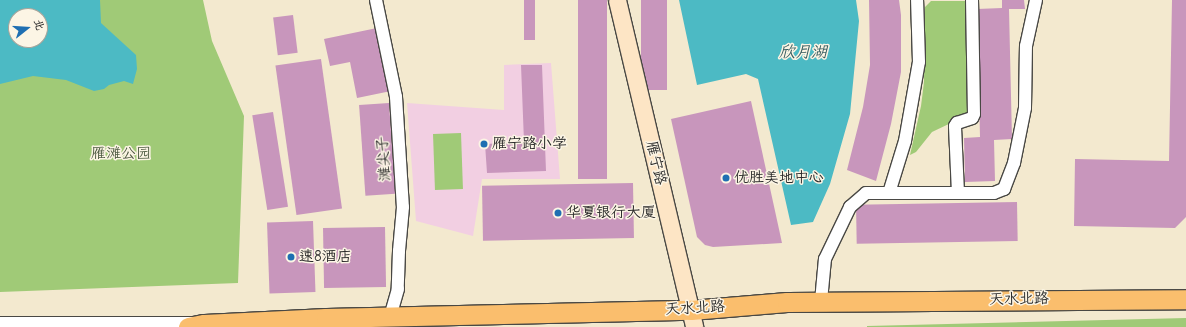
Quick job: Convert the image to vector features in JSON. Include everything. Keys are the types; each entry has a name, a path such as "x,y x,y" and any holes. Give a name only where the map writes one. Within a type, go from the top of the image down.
{"main road":[{"name":"雁宁路","path":"617,0 693,318"},
{"name":"天水北路","path":"196,325 390,317 693,318 787,302 821,301 1186,299"}],"street":[{"name":"滩尖子","path":"376,0 396,98 403,207 399,251 398,289 390,317"},
{"path":"889,193 905,141 919,62 917,0"},
{"path":"958,193 955,126 957,123 972,118 974,114 972,0"},
{"path":"821,301 825,259 850,207 866,193 994,193 1004,188 1014,163 1025,108 1026,46 1036,0"},
{"path":"0,324 196,325"}],"shaded area":[{"name":"雁宁路小学","path":"551,63 560,179 482,179 473,236 416,221 407,103 504,110 504,65"}],"green space":[{"name":"雁滩公园","path":"0,0 203,0 212,41 244,116 238,283 0,292"},
{"path":"931,1 968,2 970,114 953,118 953,122 932,132 916,152 910,155 921,106 924,82 925,7"},
{"path":"461,133 463,189 435,190 433,134"},
{"path":"1186,318 1186,327 867,327 867,326"}],"water":[{"path":"0,0 100,0 101,23 136,55 137,69 133,84 124,81 109,85 104,89 94,91 66,80 33,76 0,84"},
{"name":"欣月湖","path":"679,0 856,0 859,21 850,114 830,184 813,222 791,225 758,79 746,74 697,85"}],"building":[{"path":"524,0 535,0 535,40 524,40"},
{"path":"578,0 607,0 607,179 578,179"},
{"path":"641,0 667,0 667,90 641,90"},
{"path":"869,0 899,0 901,15 901,72 891,124 876,181 847,170 863,107 870,65"},
{"path":"1002,0 1024,0 1025,9 1009,9 1012,139 994,140 995,181 965,182 964,138 980,137 977,9 1002,8"},
{"path":"1172,0 1186,0 1186,217 1175,228 1074,226 1075,159 1169,161"},
{"path":"293,15 298,53 278,55 273,17"},
{"path":"377,28 391,91 357,98 350,62 330,66 324,39"},
{"path":"321,59 342,209 296,215 275,65"},
{"path":"521,65 542,65 546,171 487,173 485,144 524,142"},
{"name":"优胜美地中心","path":"751,101 782,243 713,247 705,245 697,237 671,119"},
{"path":"389,103 395,194 365,196 359,105"},
{"path":"273,112 288,207 267,210 252,115"},
{"name":"华夏银行大厦","path":"633,183 634,238 483,241 482,186"},
{"path":"1017,202 1018,241 857,244 856,205"},
{"name":"速8酒店","path":"313,221 315,292 270,294 267,223"},
{"path":"385,227 386,287 324,288 323,228"}],"place":[{"name":"雁宁路小学","path":"484,144"},
{"name":"优胜美地中心","path":"726,178"},
{"name":"华夏银行大厦","path":"558,213"},
{"name":"速8酒店","path":"291,257"}]}
